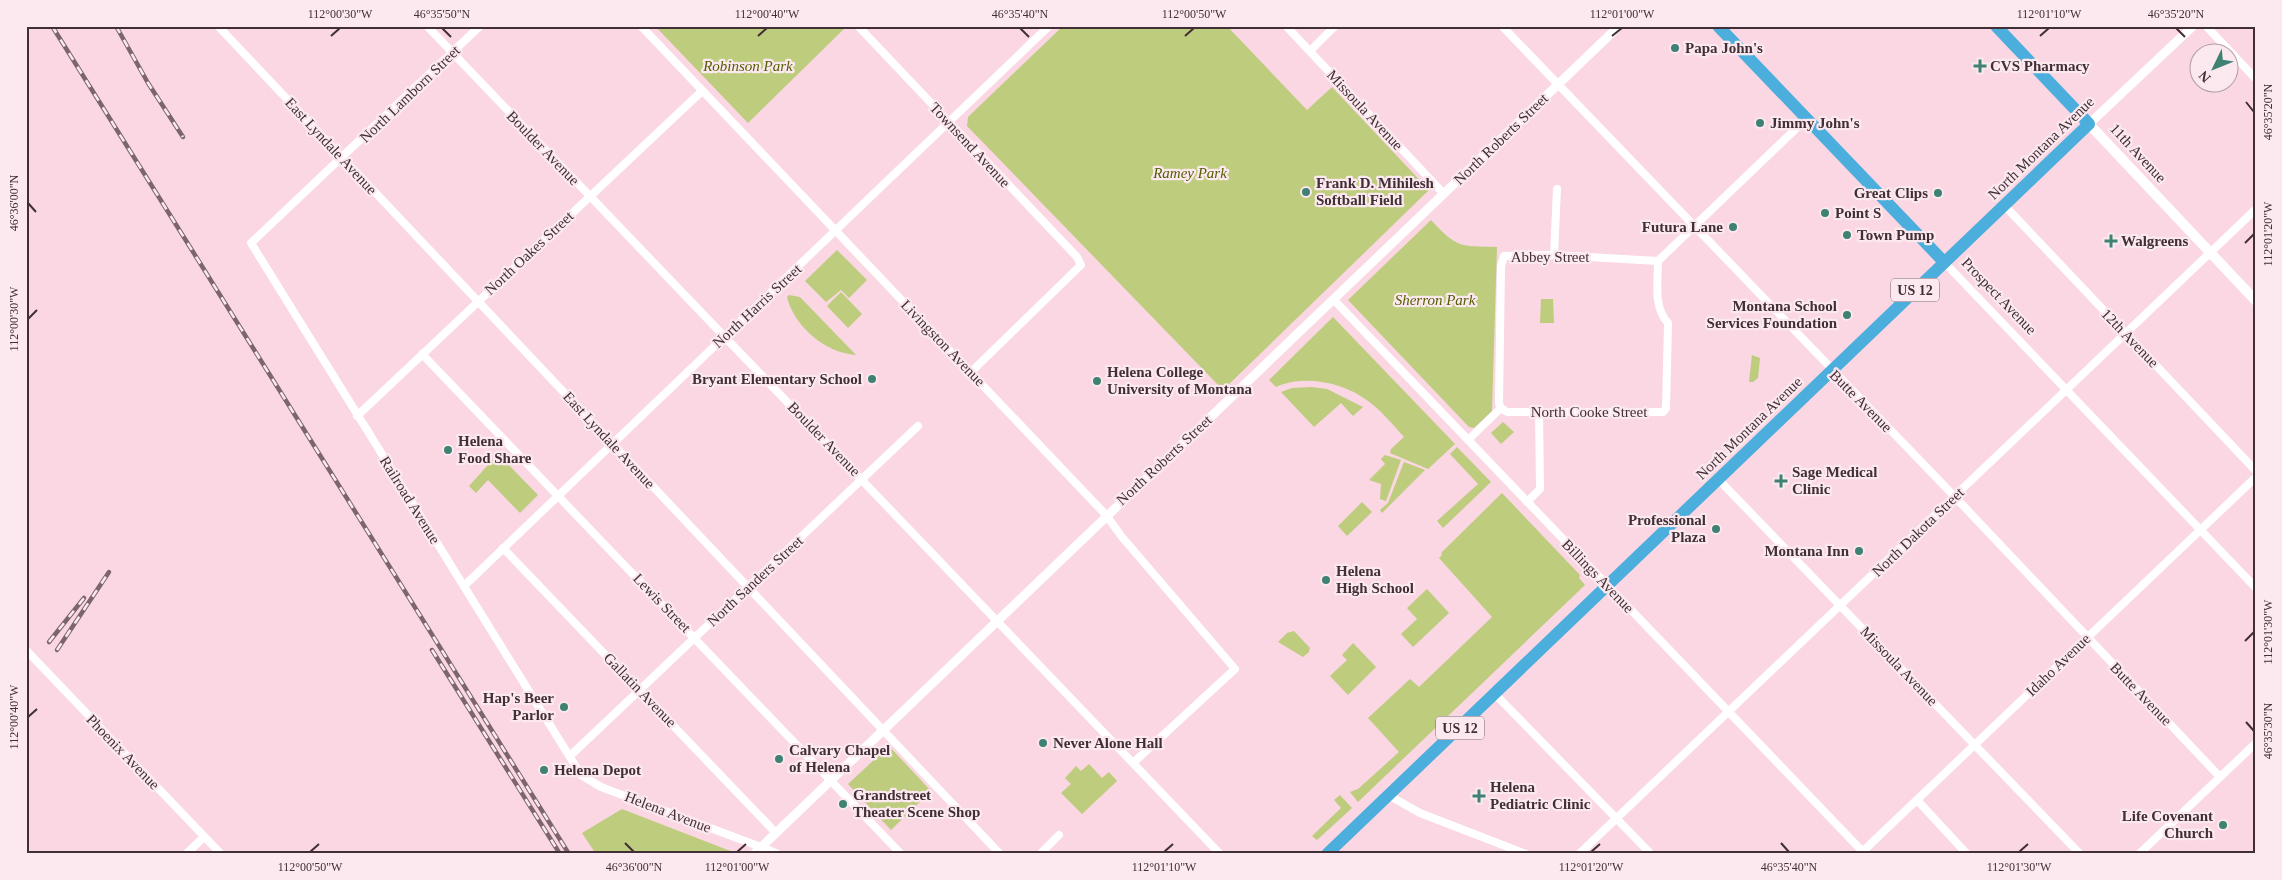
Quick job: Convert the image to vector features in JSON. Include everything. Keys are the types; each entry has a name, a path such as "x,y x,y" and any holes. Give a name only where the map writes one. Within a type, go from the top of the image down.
{"highway":[{"name":"Prospect Avenue","path":"1718,26 1944,262"},
{"name":"11th Avenue","path":"1996,26 2089,124"},
{"name":"North Montana Avenue","path":"1328,854 2089,124"}],"main road":[{"name":"11th Avenue","path":"2089,124 2256,301"}],"street":[{"name":"East Lyndale Avenue","path":"218,26 1000,854"},
{"name":"Boulder Avenue","path":"427,26 862,478 1220,854"},
{"name":"North Lamborn Street","path":"251,243 480,26"},
{"name":"Livingston Avenue","path":"641,26 1106,515 1122,537 1235,669 1133,763"},
{"name":"Townsend Avenue","path":"858,26 1077,257 1081,265 971,372"},
{"name":"North Harris Street","path":"464,586 1049,26"},
{"name":"Missoula Avenue","path":"1286,26 1444,194"},
{"path":"1310,50 1335,26"},
{"name":"Butte Avenue","path":"1502,26 1955,497 2220,777"},
{"name":"North Roberts Street","path":"758,851 1106,515 1334,300 1619,26"},
{"name":"North Montana Avenue","path":"2089,124 2193,26"},
{"path":"2206,26 2256,79"},
{"name":"North Oakes Street","path":"357,416 702,91"},
{"path":"1658,261 1807,118"},
{"path":"1554,255 1557,189"},
{"name":"12th Avenue","path":"2004,205 2256,471"},
{"name":"North Dakota Street","path":"1579,854 1618,819 2256,209"},
{"name":"Railroad Avenue","path":"251,243 570,756"},
{"name":"Abbey Street","path":"1501,408 1499,403 1502,260 1510,255 1554,255 1658,261"},
{"name":"North Cooke Street","path":"1501,408 1507,412 1660,413 1666,408 1668,323 1661,316 1658,306 1658,261"},
{"name":"Prospect Avenue","path":"1944,262 2256,588"},
{"name":"Billings Avenue","path":"1334,300 1861,853"},
{"name":"Lewis Street","path":"422,354 696,637 901,854"},
{"path":"1468,440 1501,408"},
{"path":"1527,502 1540,490 1539,411"},
{"name":"North Sanders Street","path":"570,756 918,426"},
{"name":"Idaho Avenue","path":"1861,853 2256,477"},
{"name":"Missoula Avenue","path":"1718,479 2080,854"},
{"name":"Gallatin Avenue","path":"503,548 776,833"},
{"name":"Phoenix Avenue","path":"26,650 220,854"},
{"path":"1495,694 1651,854"},
{"path":"2140,854 2256,743"},
{"name":"Helena Avenue","path":"570,756 582,775 601,787 758,851 777,854"},
{"path":"1388,795 1420,813 1526,854"},
{"path":"1916,800 1967,854"},
{"path":"1040,854 1059,835"},
{"path":"186,854 204,837"}],"green space":[{"name":"Robinson Park","path":"655,26 847,26 748,123"},
{"name":"Ramey Park","path":"1063,26 1227,26 1307,110 1332,87 1429,190 1223,390 967,126 968,117"},
{"name":"Sherron Park","path":"1431,220 1453,241 1460,244 1497,247 1492,411 1474,428 1469,427 1348,300"},
{"path":"837,250 867,280 849,298 841,290 826,302 805,281"},
{"path":"841,292 862,314 848,328 827,306"},
{"path":"789,295 800,297 856,355 833,349 822,343 804,328 791,308 787,297"},
{"path":"1541,299 1553,299 1554,323 1540,323"},
{"path":"1333,317 1455,444 1428,469 1390,453 1391,449 1404,437 1378,409 1358,394 1323,382 1298,381 1276,387 1269,380"},
{"path":"1752,355 1760,358 1758,378 1753,382 1749,382"},
{"path":"1311,387 1327,389 1363,407 1353,416 1341,403 1314,427 1281,392 1292,388"},
{"path":"1503,422 1514,432 1501,444 1491,433"},
{"path":"1457,447 1491,482 1443,528 1437,521 1478,484 1450,454"},
{"path":"498,454 538,495 520,513 488,480 476,493 469,486"},
{"path":"1385,455 1401,460 1386,501 1380,499 1381,484 1369,480 1385,464 1381,459"},
{"path":"1404,462 1425,470 1382,513 1380,510 1388,503"},
{"path":"1502,493 1580,575 1579,578 1585,585 1358,802 1350,792 1358,789 1399,752 1368,718 1410,679 1419,687 1492,617 1439,558 1442,555 1441,553"},
{"path":"1362,502 1372,512 1347,536 1338,526"},
{"path":"1427,589 1449,613 1413,647 1401,634 1417,619 1407,608"},
{"path":"1294,631 1310,648 1309,652 1303,657 1278,642 1287,633"},
{"path":"1353,643 1376,667 1348,695 1330,676 1347,660 1342,655"},
{"path":"889,746 931,791 891,830 848,784"},
{"path":"1089,764 1102,778 1109,772 1117,781 1082,814 1061,793 1071,784 1065,778 1076,766 1081,771"},
{"path":"1340,795 1352,808 1317,840 1312,836 1341,808 1334,800"},
{"path":"622,809 733,852 733,854 596,854 582,833"}],"railway":[{"path":"52,26 569,854"},
{"path":"116,26 148,83 183,137"},
{"path":"57,650 109,572"},
{"path":"49,642 84,598"},
{"path":"432,650 560,854"}],"place":[{"name":"Papa John's","path":"1675,48"},
{"name":"CVS Pharmacy","path":"1980,66"},
{"name":"Jimmy John's","path":"1760,123"},
{"name":"Frank D. Mihilesh Softball Field","path":"1306,192"},
{"name":"Great Clips","path":"1938,193"},
{"name":"Point S","path":"1825,213"},
{"name":"Futura Lane","path":"1733,227"},
{"name":"Town Pump","path":"1847,235"},
{"name":"Walgreens","path":"2111,241"},
{"name":"Montana School Services Foundation","path":"1847,315"},
{"name":"Bryant Elementary School","path":"872,379"},
{"name":"Helena College University of Montana","path":"1097,381"},
{"name":"Helena Food Share","path":"448,450"},
{"name":"Sage Medical Clinic","path":"1781,481"},
{"name":"Professional Plaza","path":"1716,529"},
{"name":"Montana Inn","path":"1859,551"},
{"name":"Helena High School","path":"1326,580"},
{"name":"Hap's Beer Parlor","path":"564,707"},
{"name":"Never Alone Hall","path":"1043,743"},
{"name":"Calvary Chapel of Helena","path":"779,759"},
{"name":"Helena Depot","path":"544,770"},
{"name":"Helena Pediatric Clinic","path":"1479,796"},
{"name":"Grandstreet Theater Scene Shop","path":"843,804"},
{"name":"Life Covenant Church","path":"2223,825"}]}
